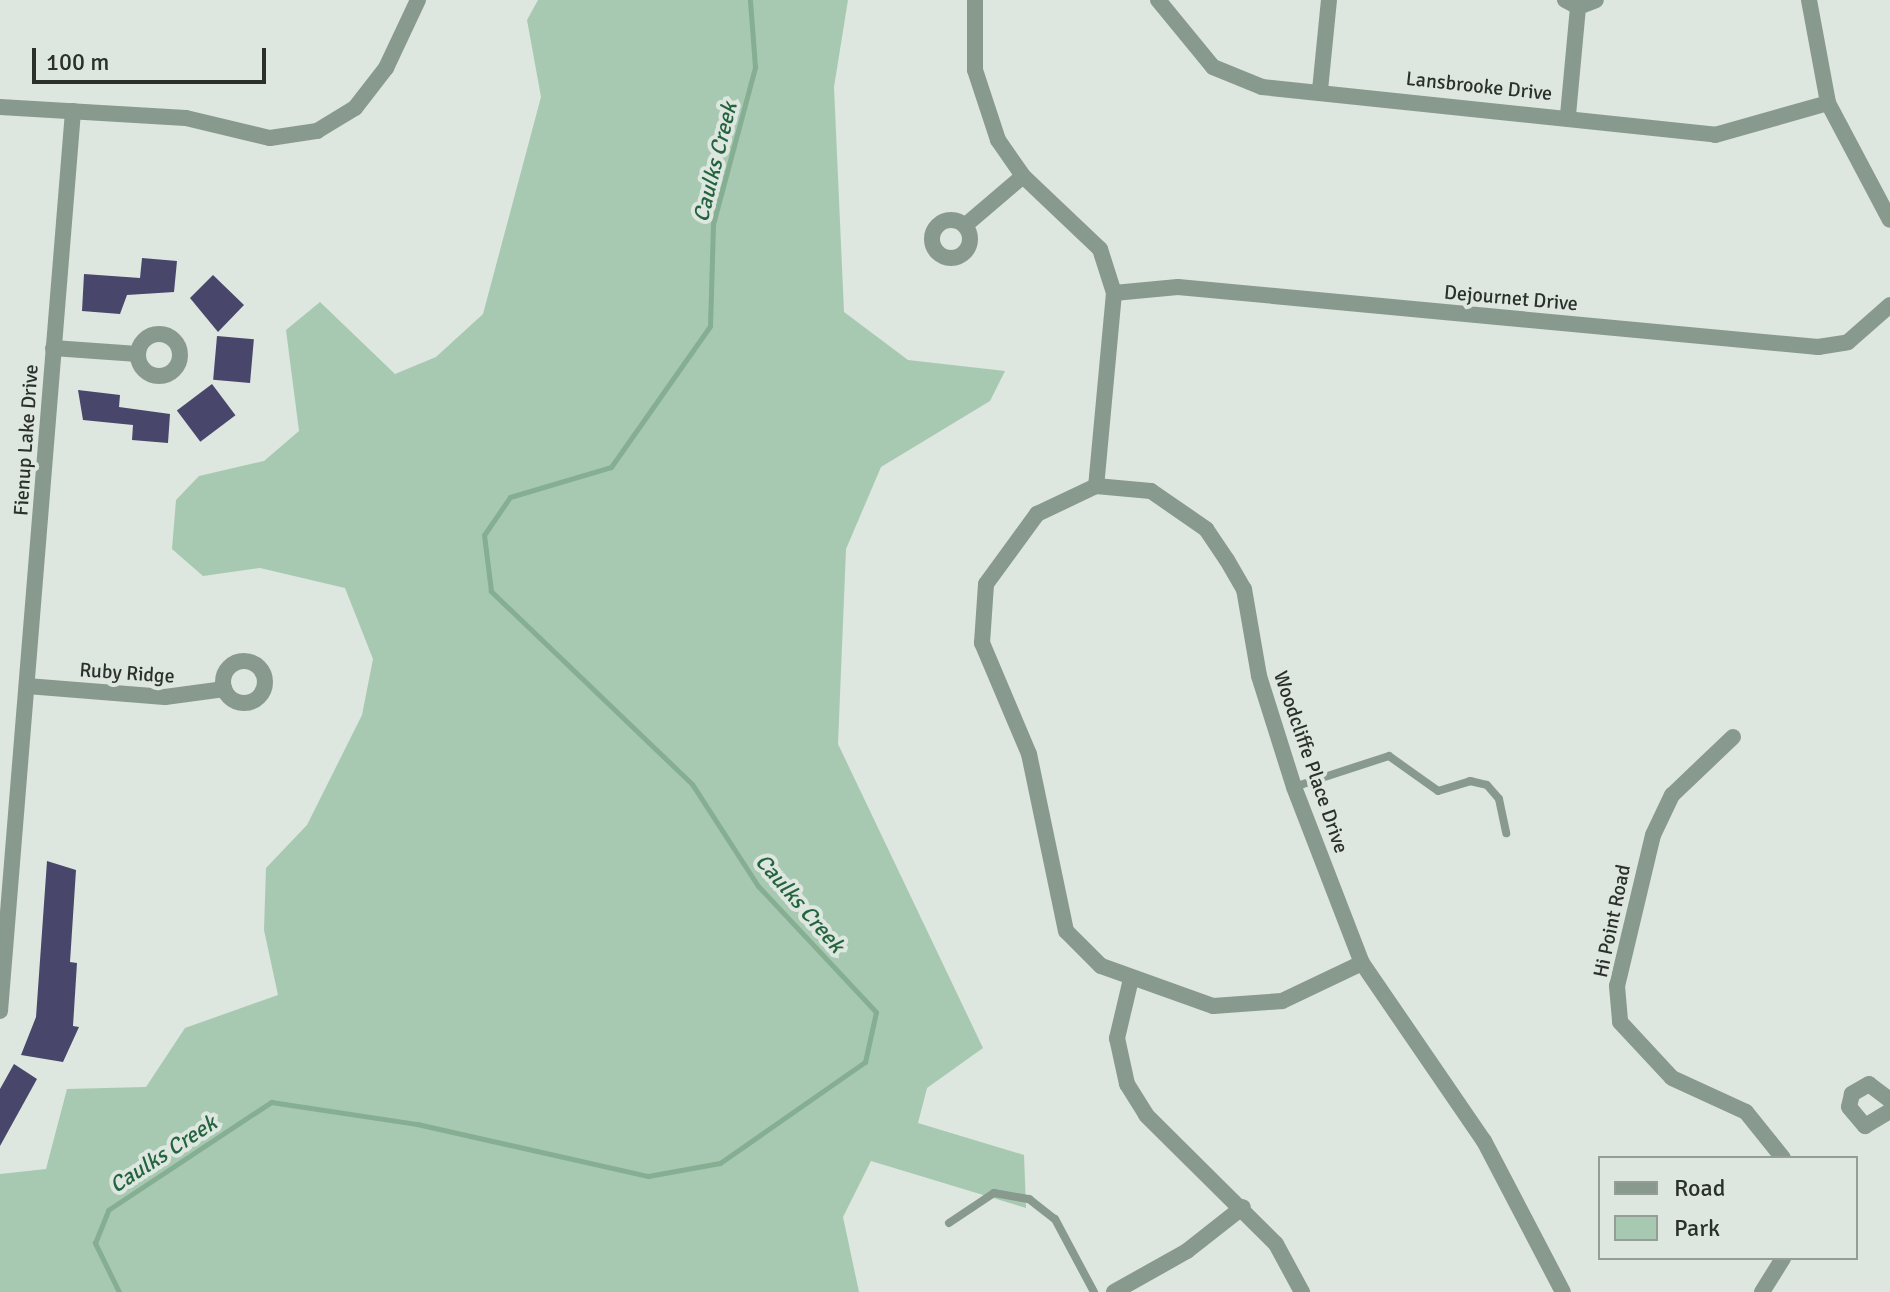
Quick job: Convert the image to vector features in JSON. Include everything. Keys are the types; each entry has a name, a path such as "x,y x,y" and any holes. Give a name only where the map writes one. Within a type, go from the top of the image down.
{"street":[{"path":"0,107 186,118 270,138 317,131 355,108 386,68 418,0"},
{"path":"975,0 975,70 985,111 1023,176 1083,226 1100,249 1114,293 1096,486 1018,531 986,584 982,643 1029,754 1066,931 1101,966 1213,1006 1282,1001 1362,963"},
{"name":"Lansbrooke Drive","path":"1158,0 1185,42 1238,81 1568,115 1715,135 1828,103"},
{"path":"1320,90 1329,0"},
{"path":"1568,115 1572,4 1596,0"},
{"path":"1809,0 1828,103 1890,220"},
{"name":"Fienup Lake Drive","path":"0,1011 73,111"},
{"path":"968,223 1023,176"},
{"name":"Dejournet Drive","path":"1114,293 1178,287 1818,347 1848,342 1890,305"},
{"path":"53,348 138,354"},
{"name":"Woodcliffe Place Drive","path":"1096,486 1151,491 1175,504 1206,529 1244,589 1259,676 1294,787 1362,963 1484,1141 1563,1292"},
{"name":"Ruby Ridge","path":"27,686 165,697 224,689"},
{"name":"Hi Point Road","path":"1733,737 1672,795 1653,835 1617,986 1620,1022 1672,1078 1746,1112 1781,1156"},
{"path":"1131,979 1117,1038 1127,1084 1146,1115 1243,1207 1276,1244 1302,1292"},
{"path":"1887,1088 1856,1089 1850,1113 1872,1126 1890,1111"},
{"path":"1114,1292 1187,1251 1243,1207"},
{"path":"1762,1292 1782,1260"}],"lane":[{"path":"1294,787 1389,756 1438,791 1470,781 1487,785 1499,799 1506,833"},
{"path":"949,1223 994,1193 1029,1199 1055,1219 1094,1292"}],"green space":[{"path":"538,0 848,0 834,87 844,312 908,360 1005,371 990,401 881,467 846,549 838,744 983,1048 927,1088 918,1123 1024,1155 1026,1208 871,1161 843,1217 859,1292 0,1292 0,1174 46,1169 67,1089 146,1087 185,1028 278,995 264,930 266,868 307,825 362,715 373,659 345,588 260,568 203,576 172,549 176,500 199,476 264,461 299,431 286,330 320,302 395,374 436,357 483,314 541,97 527,20"}],"building":[{"path":"142,258 177,261 174,292 127,295 120,314 82,311 84,274 140,278"},
{"path":"213,275 244,305 218,332 190,298"},
{"path":"217,336 254,339 250,383 213,380"},
{"path":"212,384 235,415 200,442 177,410"},
{"path":"78,390 120,395 119,407 170,414 168,443 132,440 133,425 83,420"},
{"path":"47,861 76,870 70,962 77,963 73,1026 79,1027 63,1062 21,1055 36,1017"},
{"path":"14,1064 37,1079 0,1146 0,1089"}],"waterway":[{"name":"Caulks Creek","path":"119,1292 95,1243 108,1210 271,1102 417,1124 648,1176 720,1163 865,1062 876,1012 758,886 692,784 491,591 484,535 510,497 611,467 710,326 713,224 755,67 750,0"}]}
